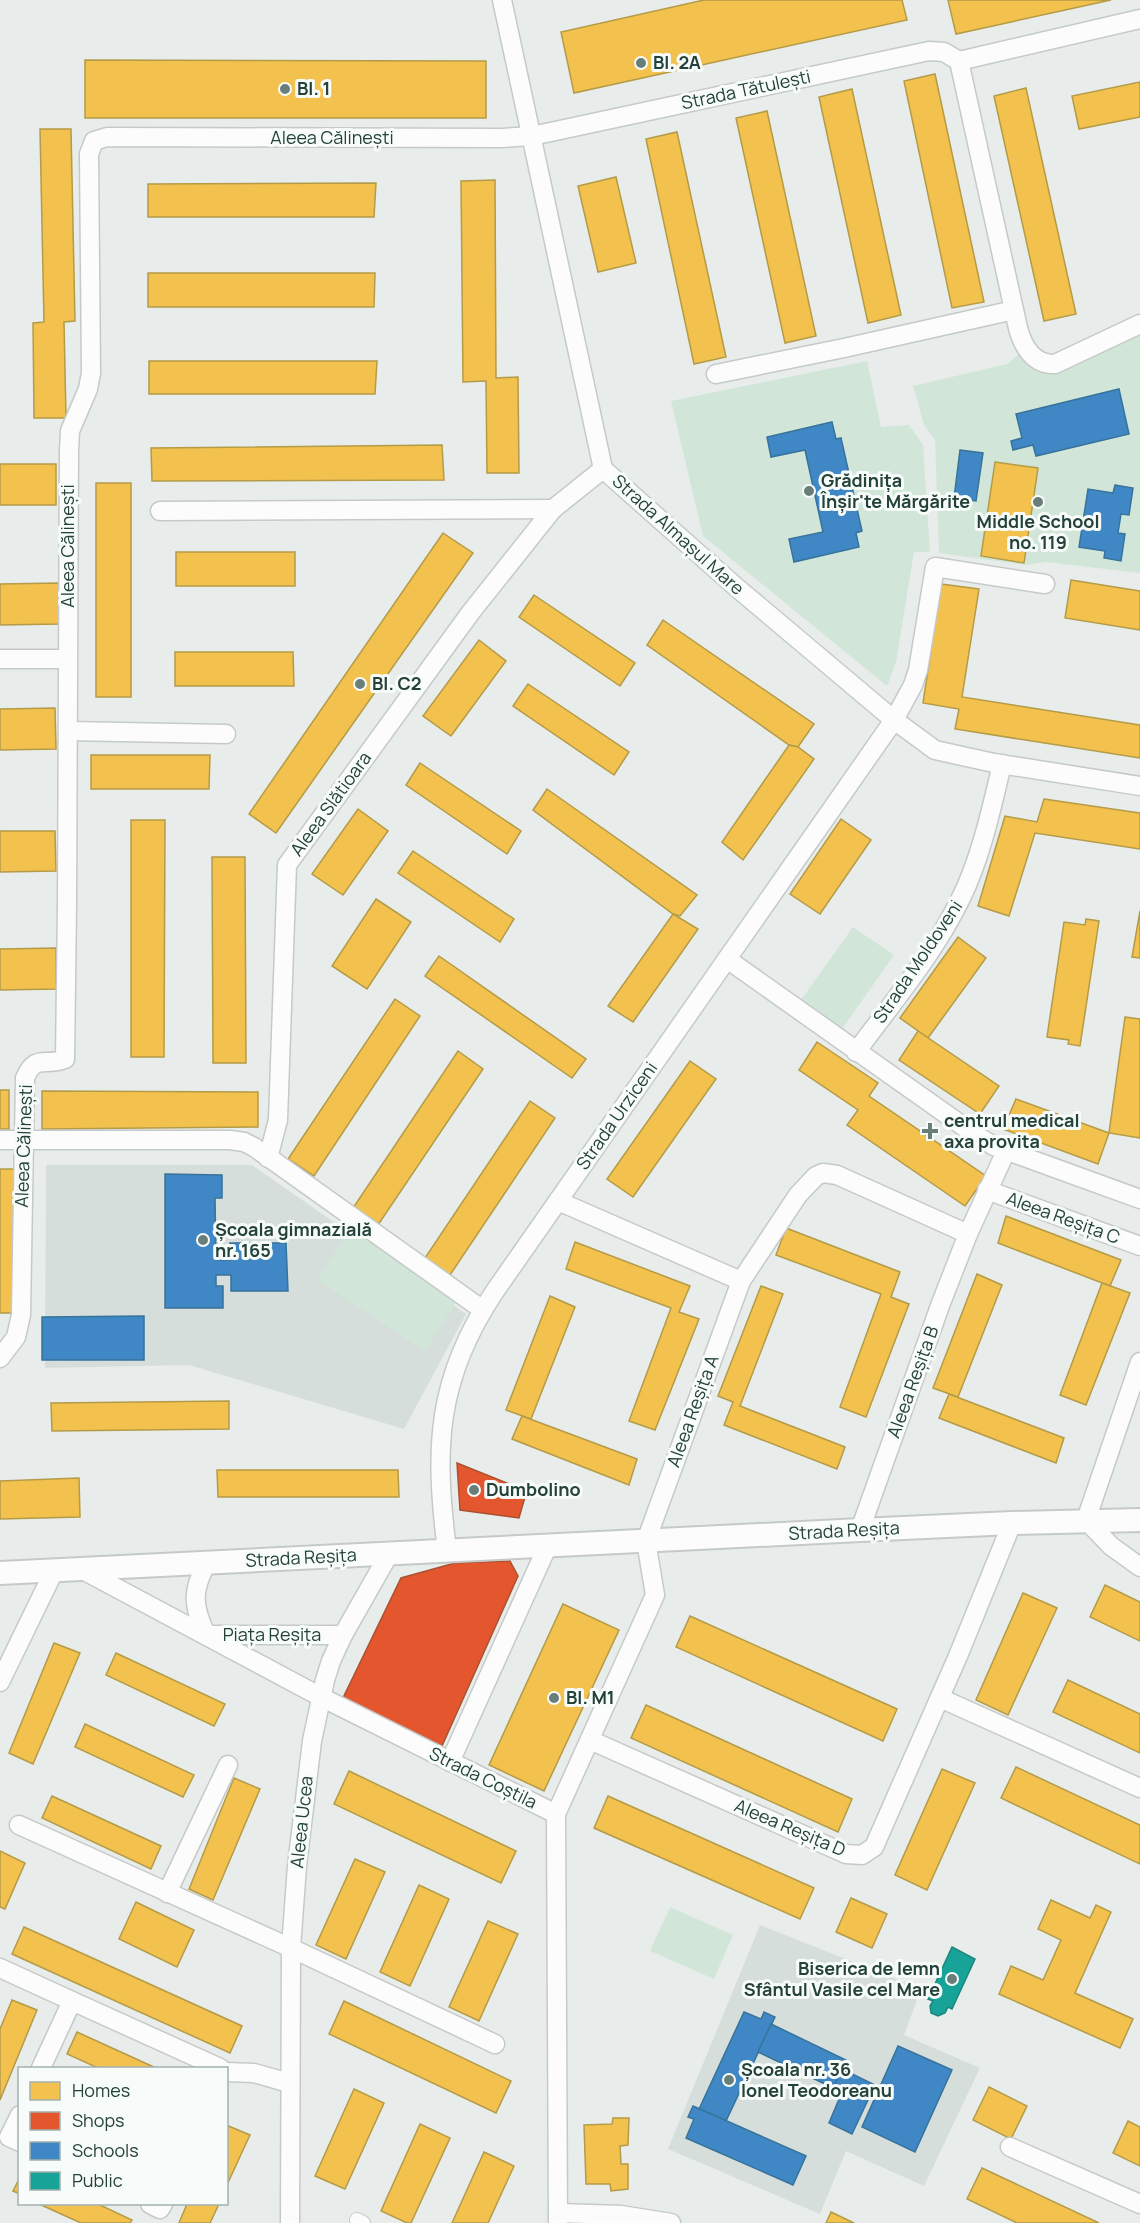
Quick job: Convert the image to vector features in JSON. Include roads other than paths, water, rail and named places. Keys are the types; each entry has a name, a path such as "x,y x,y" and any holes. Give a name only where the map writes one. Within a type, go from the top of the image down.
{"street":[{"name":"Strada Almașul Mare","path":"502,0 603,469 736,587 923,742 942,753 1140,786"},
{"path":"1140,19 959,61 1020,337 1026,347 1039,362 1046,365 1055,364 1140,324"},
{"name":"Strada Tătulești","path":"532,136 929,51 944,52 959,61"},
{"name":"Aleea Călinești","path":"0,1358 16,1337 21,1315 25,1078 30,1068 38,1061 65,1059 69,731 69,441 70,431 88,389 91,373 89,154 94,141 107,137 502,138 532,136"},
{"path":"716,374 1014,310"},
{"name":"Aleea Slătioara","path":"268,1158 278,1120 287,865 471,612 553,509 603,469"},
{"path":"160,511 553,509"},
{"name":"Strada Urziceni","path":"447,1550 440,1473 441,1426 453,1371 462,1348 483,1310 894,720 914,684 918,670 934,567 1045,584"},
{"path":"0,659 68,660"},
{"path":"69,731 226,734"},
{"name":"Strada Moldoveni","path":"856,1052 920,965 960,900 970,878 1002,764"},
{"path":"727,959 856,1052 994,1146 1140,1198"},
{"path":"0,1140 230,1140 243,1142 483,1310"},
{"name":"Aleea Reșița B","path":"860,1530 968,1234 1006,1150"},
{"path":"558,1201 743,1277 798,1195 816,1176 823,1173 837,1175 968,1234"},
{"name":"Aleea Reșița C","path":"987,1190 1140,1246"},
{"name":"Aleea Reșița A","path":"646,1541 743,1277"},
{"path":"1140,1362 1086,1520 1111,1546 1140,1567"},
{"name":"Strada Reșița","path":"0,1573 860,1530 1086,1520 1140,1520"},
{"name":"Aleea Reșița D","path":"590,1740 846,1854 862,1855 874,1847 940,1698 1012,1523"},
{"path":"555,1814 655,1595 646,1541"},
{"path":"450,1762 548,1545"},
{"name":"Piața Reșița","path":"321,1697 331,1661 343,1635 389,1554"},
{"name":"Piața Reșița","path":"207,1563 197,1580 195,1598 198,1616 206,1635 343,1635"},
{"name":"Strada Coștila","path":"81,1569 321,1697 555,1814 558,2218"},
{"path":"0,1682 54,1571"},
{"name":"Aleea Ucea","path":"290,2223 291,1948 306,1783 321,1697"},
{"path":"940,1698 1140,1788"},
{"path":"167,1893 228,1765"},
{"path":"19,1825 291,1948 495,2044"},
{"path":"0,1968 214,2067"},
{"path":"41,2067 72,2001"},
{"path":"228,2072 254,2073 289,2083"},
{"path":"18,2119 9,2137 18,2141"},
{"path":"1010,2147 1140,2204"},
{"path":"558,2218 621,2215 671,2223"}],"place":[{"name":"Bl. 2A","path":"641,63"},
{"name":"Bl. 1","path":"285,89"},
{"name":"Grădinița Înșir'te Mărgărite","path":"809,491"},
{"name":"Middle School no. 119","path":"1038,502"},
{"name":"Bl. C2","path":"360,684"},
{"name":"centrul medical axa provita","path":"930,1131"},
{"name":"Școala gimnazială nr. 165","path":"203,1240"},
{"name":"Dumbolino","path":"474,1490"},
{"name":"Bl. M1","path":"554,1698"},
{"name":"Biserica de lemn Sfântul Vasile cel Mare","path":"952,1979"},
{"name":"Școala nr. 36 Ionel Teodoreanu","path":"729,2080"}]}
